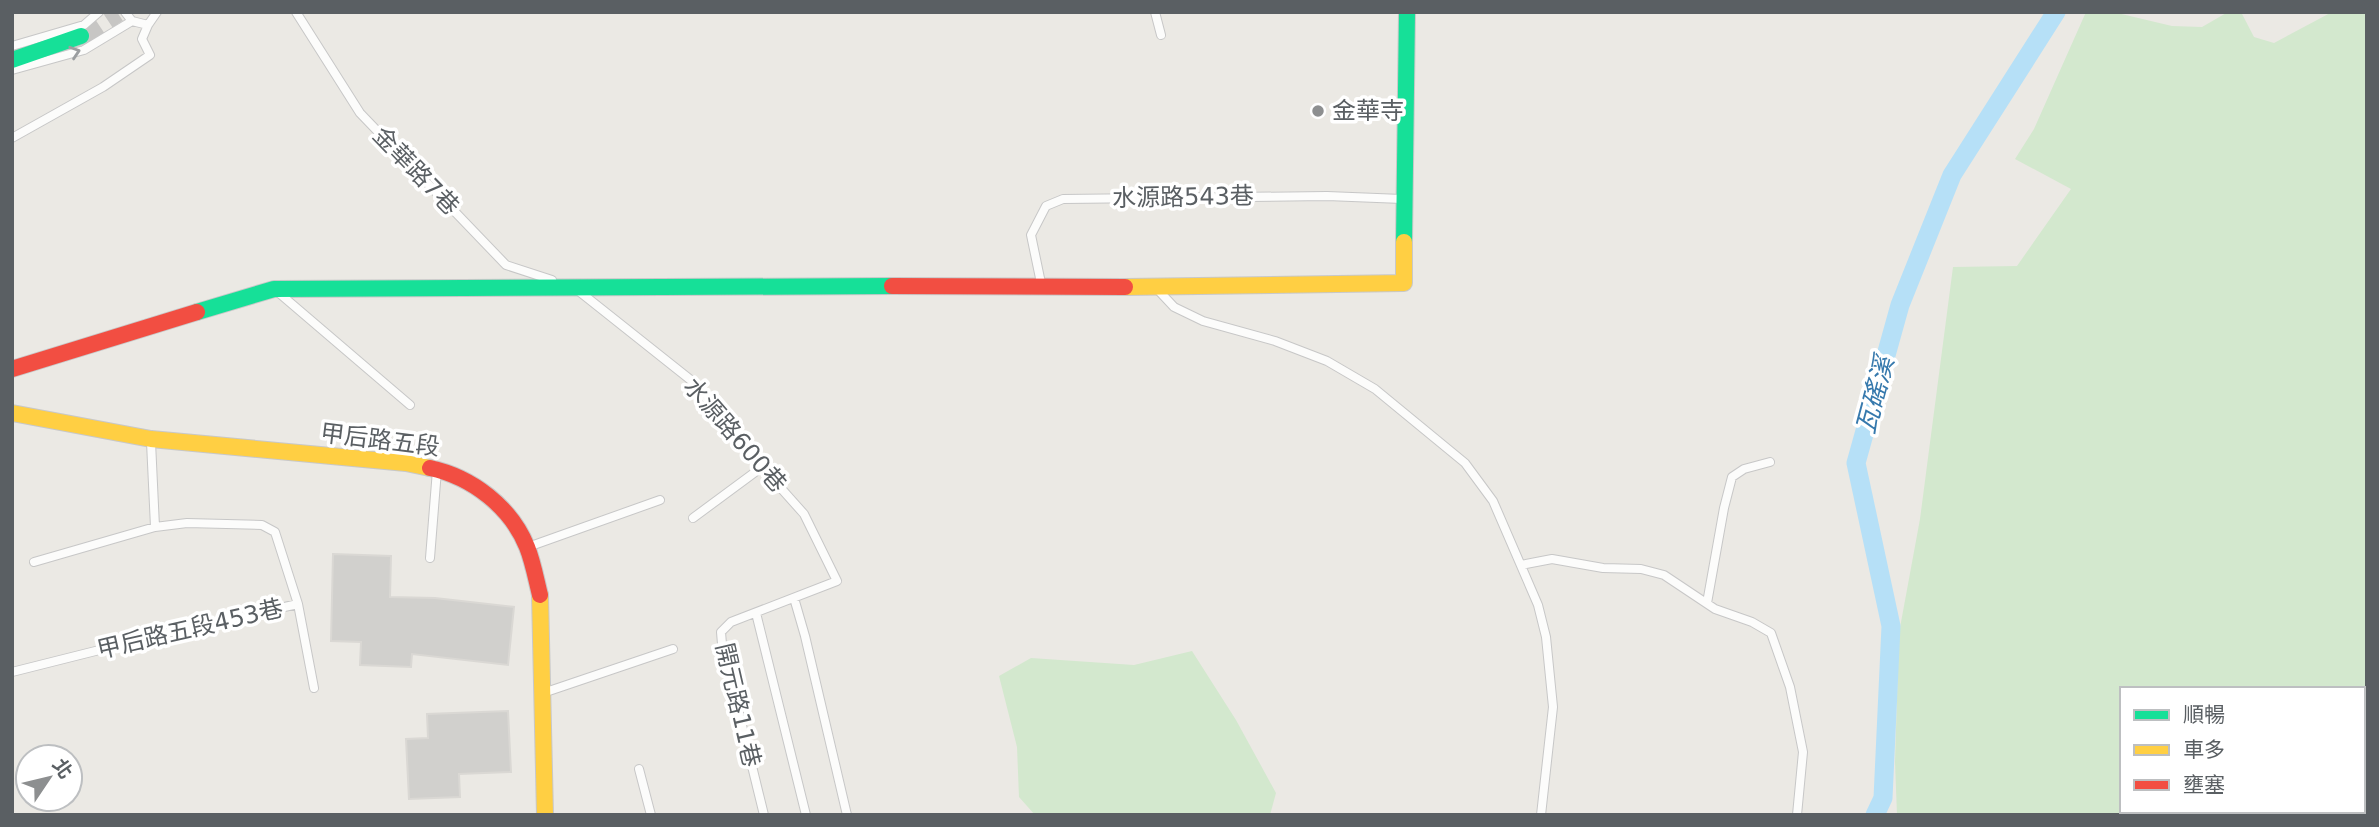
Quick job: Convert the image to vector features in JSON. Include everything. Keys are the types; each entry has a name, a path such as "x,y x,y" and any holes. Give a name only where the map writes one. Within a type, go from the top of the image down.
{"street":[{"path":"12,369 274,289 897,288 1041,285 1157,288 1404,284 1407,12"},
{"path":"12,60 81,36"},
{"name":"甲后路五段","path":"12,413 151,439 406,463 449,472 477,487 499,505 515,526 527,547 540,594 545,815"}],"lane":[{"path":"12,46 84,24 99,12"},
{"path":"125,12 132,21 148,25"},
{"path":"12,138 103,87 150,55 142,39 157,12"},
{"name":"金華路7巷","path":"296,12 360,113 506,265 573,287"},
{"path":"1156,12 1161,35"},
{"path":"12,70 84,50 132,21"},
{"name":"水源路543巷","path":"1041,285 1031,235 1046,206 1063,199 1327,196 1405,199"},
{"name":"水源路600巷","path":"573,287 692,381 804,514 836,581"},
{"path":"1157,288 1174,307 1203,321 1275,341 1327,361 1375,389 1465,463 1493,501 1538,605 1546,637 1553,706 1541,815"},
{"path":"274,289 410,405"},
{"path":"151,439 155,527"},
{"path":"1707,603 1732,477 1744,469 1770,462"},
{"path":"693,517 762,467"},
{"path":"430,558 437,470"},
{"path":"527,547 660,499"},
{"name":"甲后路五段453巷","path":"12,672 298,604 275,532 262,525 187,523 155,527 34,562"},
{"path":"1521,565 1552,559 1603,568 1641,569 1664,575 1716,609 1752,622 1771,633 1790,687 1802,752 1797,815"},
{"name":"開元路11巷","path":"764,815 721,632 732,622 836,581"},
{"path":"794,598 847,815"},
{"path":"298,604 314,688"},
{"path":"756,613 806,815"},
{"path":"541,694 673,649"},
{"path":"639,769 651,815"}],"green space":[{"path":"2086,12 2113,12 2172,26 2202,27 2228,12 2241,12 2254,37 2274,43 2332,12 2367,12 2367,815 1897,815 1895,762 1899,633 1920,519 1953,267 2017,266 2071,189 2015,159 2034,129"},
{"path":"1192,651 1236,720 1276,793 1270,815 1035,815 1019,797 1017,747 999,676 1031,658 1134,665"}],"building":[{"path":"333,554 391,556 390,597 435,598 514,607 508,665 412,654 411,667 360,665 361,642 331,641"},
{"path":"508,711 511,772 459,774 460,797 409,799 406,739 428,738 427,714"}],"waterway":[{"name":"瓦磘溪","path":"1875,815 1883,798 1891,626 1856,463 1900,305 1952,175 2056,12"}],"tunnel":[{"path":"81,36 117,12"}],"traffic: fast":[{"path":"1404,242 1407,12"},
{"path":"12,60 81,36"},
{"path":"197,312 274,289 892,286"}],"traffic: slow":[{"path":"1125,287 1404,283 1404,242"},
{"path":"12,413 151,439 406,463 430,468"},
{"path":"540,595 545,815"}],"traffic: jam":[{"path":"892,286 1125,287"},
{"path":"12,369 197,312"},
{"path":"430,468 446,472 475,486 511,519 527,547 540,595"}],"place":[{"name":"金華寺","path":"1318,111"}]}
